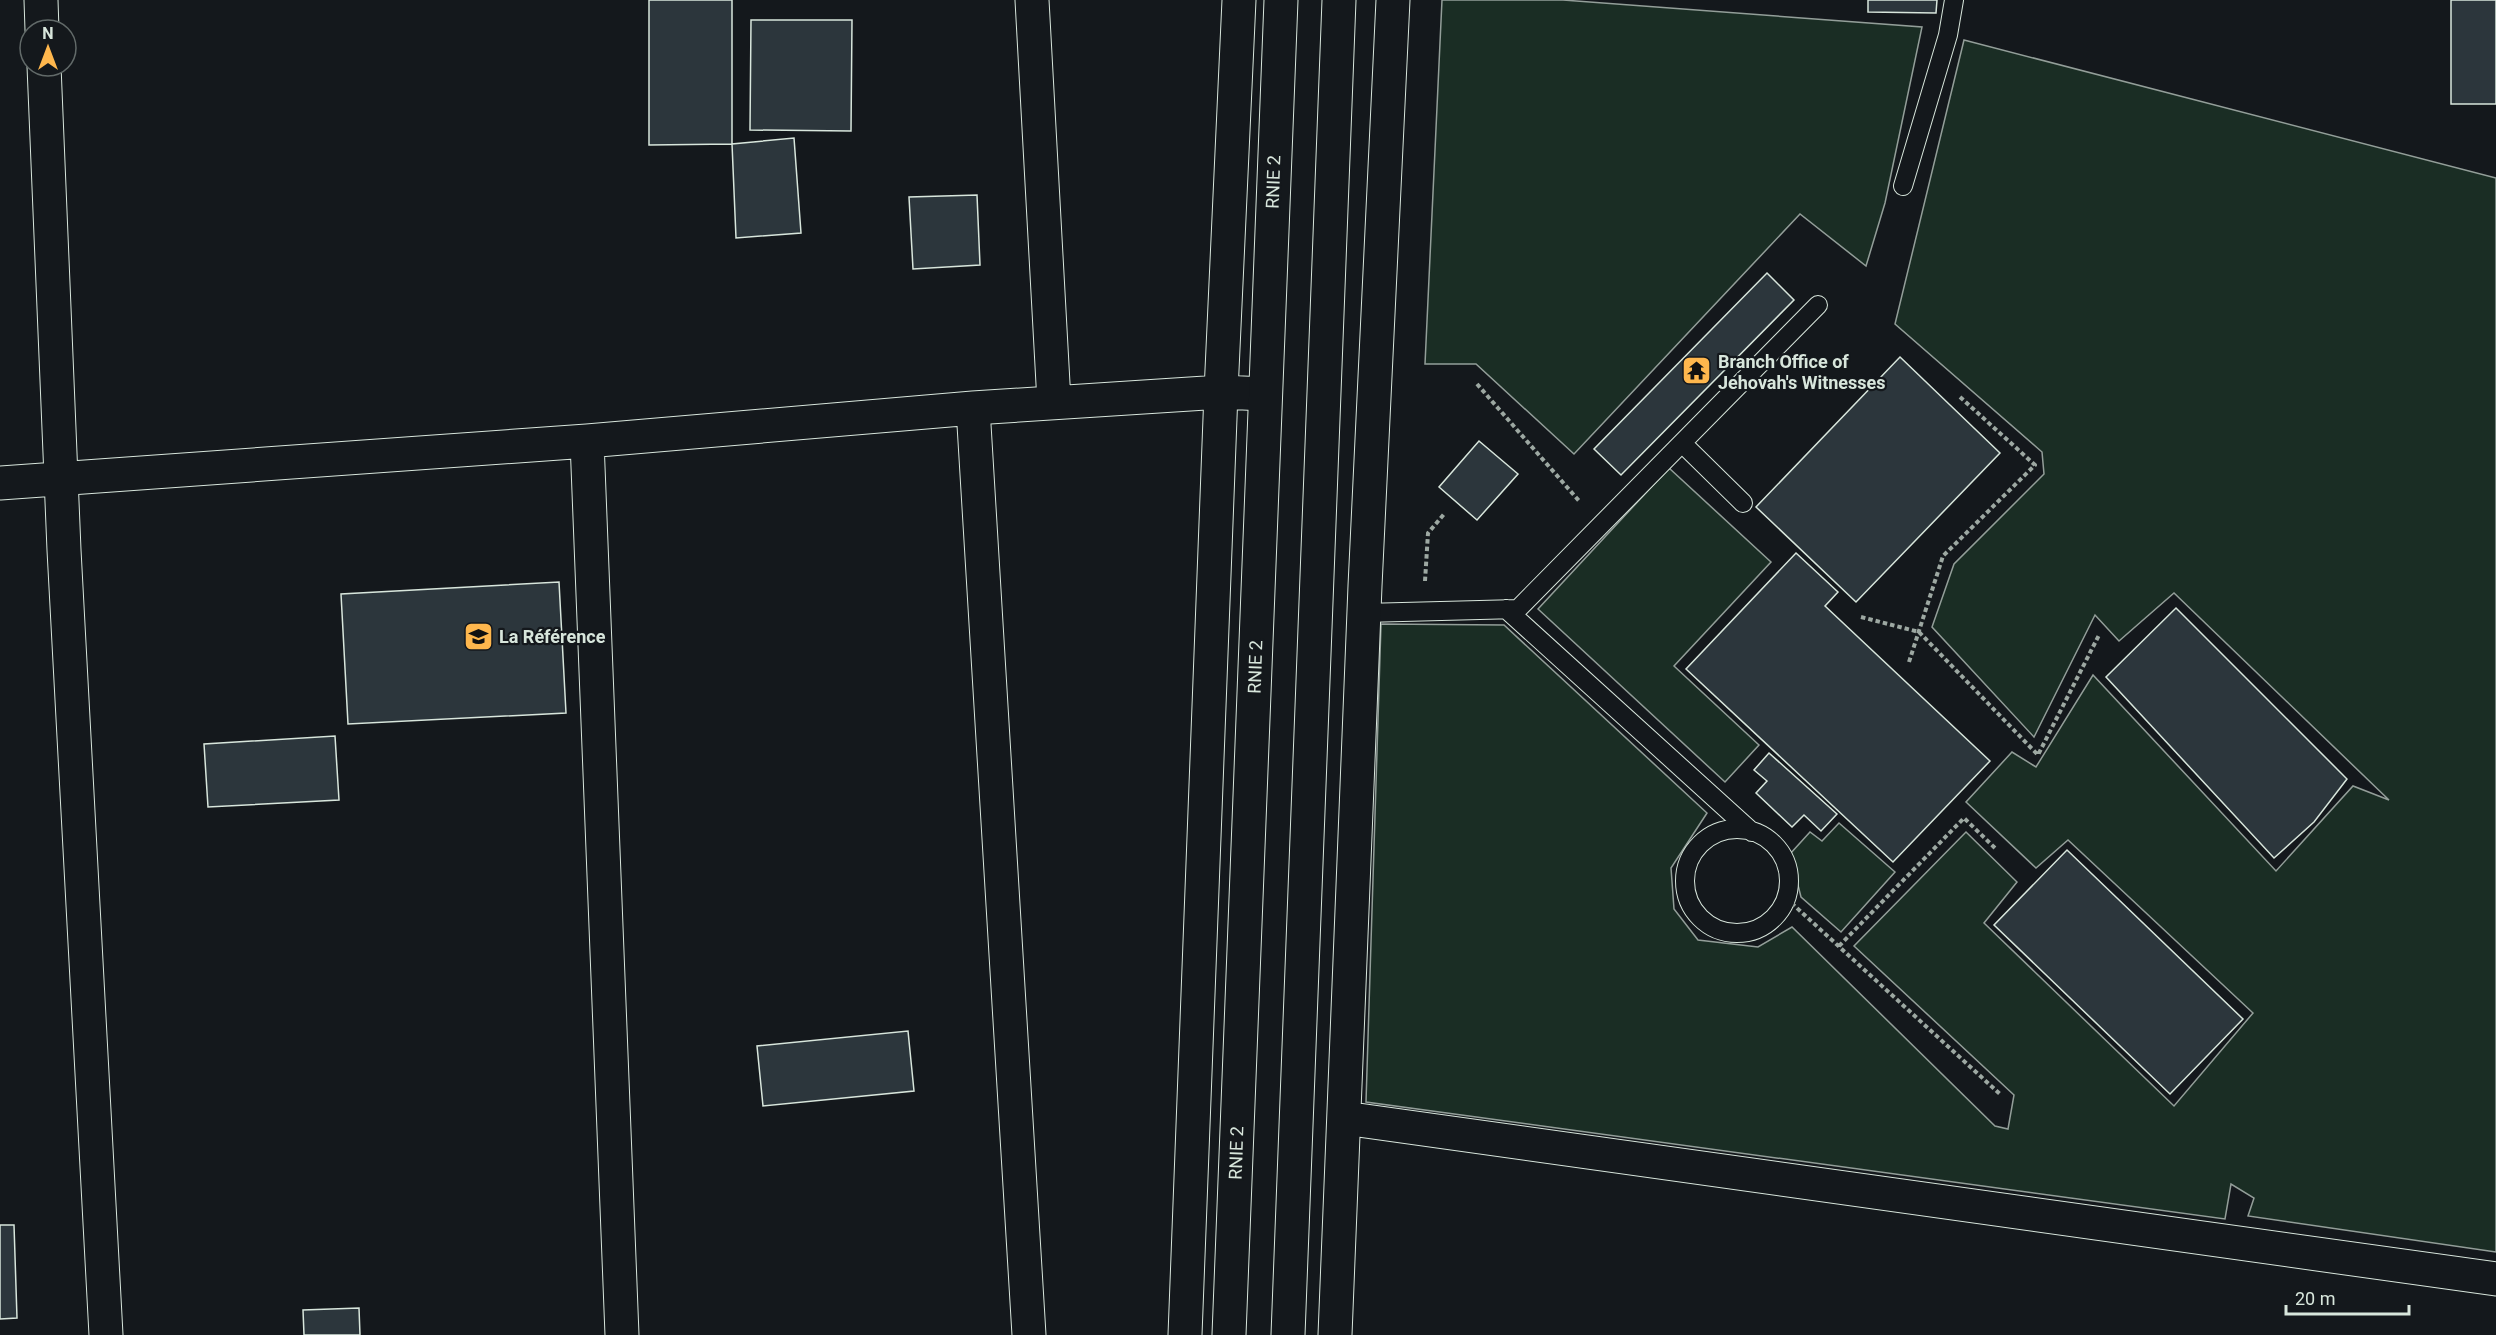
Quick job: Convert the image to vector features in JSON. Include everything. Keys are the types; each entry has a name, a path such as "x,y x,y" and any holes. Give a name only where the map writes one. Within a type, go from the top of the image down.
{"main road":[{"path":"41,0 42,18"},
{"path":"1032,0 1054,402"},
{"path":"1185,1335 1221,392 1239,0"},
{"name":"RNIE 2","path":"1229,1335 1281,0"},
{"path":"1288,1335 1339,0"},
{"path":"1335,1335 1364,613 1393,0"},
{"path":"44,78 60,480 106,1335"},
{"path":"0,483 587,441 1054,402 1221,392 1265,394"},
{"path":"973,408 1029,1335"},
{"path":"587,441 622,1335"},
{"path":"1344,1118 2496,1279"}],"lane":[{"path":"1903,186 1948,35 1954,0"},
{"path":"1364,613 1518,609 1818,305"},
{"path":"1682,443 1743,503"},
{"path":"1506,609 1752,832 1767,839 1779,850 1786,866 1789,882 1786,898 1779,913 1767,924 1752,931 1734,933 1716,929 1701,920 1690,906 1685,889 1686,871 1692,855 1703,841 1719,832 1736,830 1752,832"}],"path":[{"path":"1477,384 1600,525"},
{"path":"1909,662 1942,556 2035,465 1959,396"},
{"path":"1424,612 1428,533 1445,513"},
{"path":"1861,617 1919,632 2038,755 2099,635"},
{"path":"1839,946 1964,818 1996,849"},
{"path":"1786,898 2001,1095"}],"green space":[{"path":"1442,0 1563,0 1922,27 1885,203 1866,266 1800,214 1574,454 1476,364 1425,364"},
{"path":"1964,40 2496,178 2496,1252 2248,1216 2254,1198 2231,1184 2225,1219 1366,1102 1381,624 1504,625 1707,813 1671,868 1674,909 1698,940 1758,947 1792,927 1995,1126 2008,1129 2014,1095 1854,946 1966,832 2017,882 1984,923 2174,1106 2253,1013 2068,840 2036,868 1966,802 2012,752 2036,767 2093,675 2276,871 2353,786 2389,800 2174,593 2119,641 2095,615 2034,737 1932,627 1954,564 2044,474 2042,452 1895,324"},
{"path":"1669,468 1771,562 1674,666 1759,745 1725,782 1538,609"},
{"path":"1839,823 1895,872 1841,932 1801,897 1790,854 1810,832 1822,841"}],"building":[{"path":"649,0 732,0 732,144 649,145"},
{"path":"1868,0 1937,0 1936,13 1868,12"},
{"path":"2451,0 2496,0 2496,104 2451,104"},
{"path":"751,20 852,20 851,131 750,130"},
{"path":"794,138 801,233 736,238 732,144"},
{"path":"977,195 980,265 913,269 909,197"},
{"path":"1767,273 1794,300 1621,475 1594,449"},
{"path":"1900,357 2000,453 1856,602 1756,507"},
{"path":"1479,441 1518,474 1477,520 1439,487"},
{"path":"1796,553 1838,592 1825,606 1990,761 1893,862 1686,669"},
{"path":"559,582 566,713 348,724 341,594"},
{"path":"2176,608 2347,779 2314,822 2274,858 2106,677"},
{"path":"335,736 339,800 208,807 204,744"},
{"path":"1769,753 1837,814 1821,831 1804,815 1792,827 1756,793 1767,781 1754,770"},
{"path":"2067,850 2243,1019 2170,1094 1994,925"},
{"path":"908,1031 914,1091 763,1106 757,1046"},
{"path":"0,1225 14,1225 17,1318 0,1319"},
{"path":"359,1308 360,1335 304,1335 303,1310"}],"place":[{"name":"Branch Office of Jehovah's Witnesses","path":"1697,371"},
{"name":"La Référence","path":"478,636"}]}
